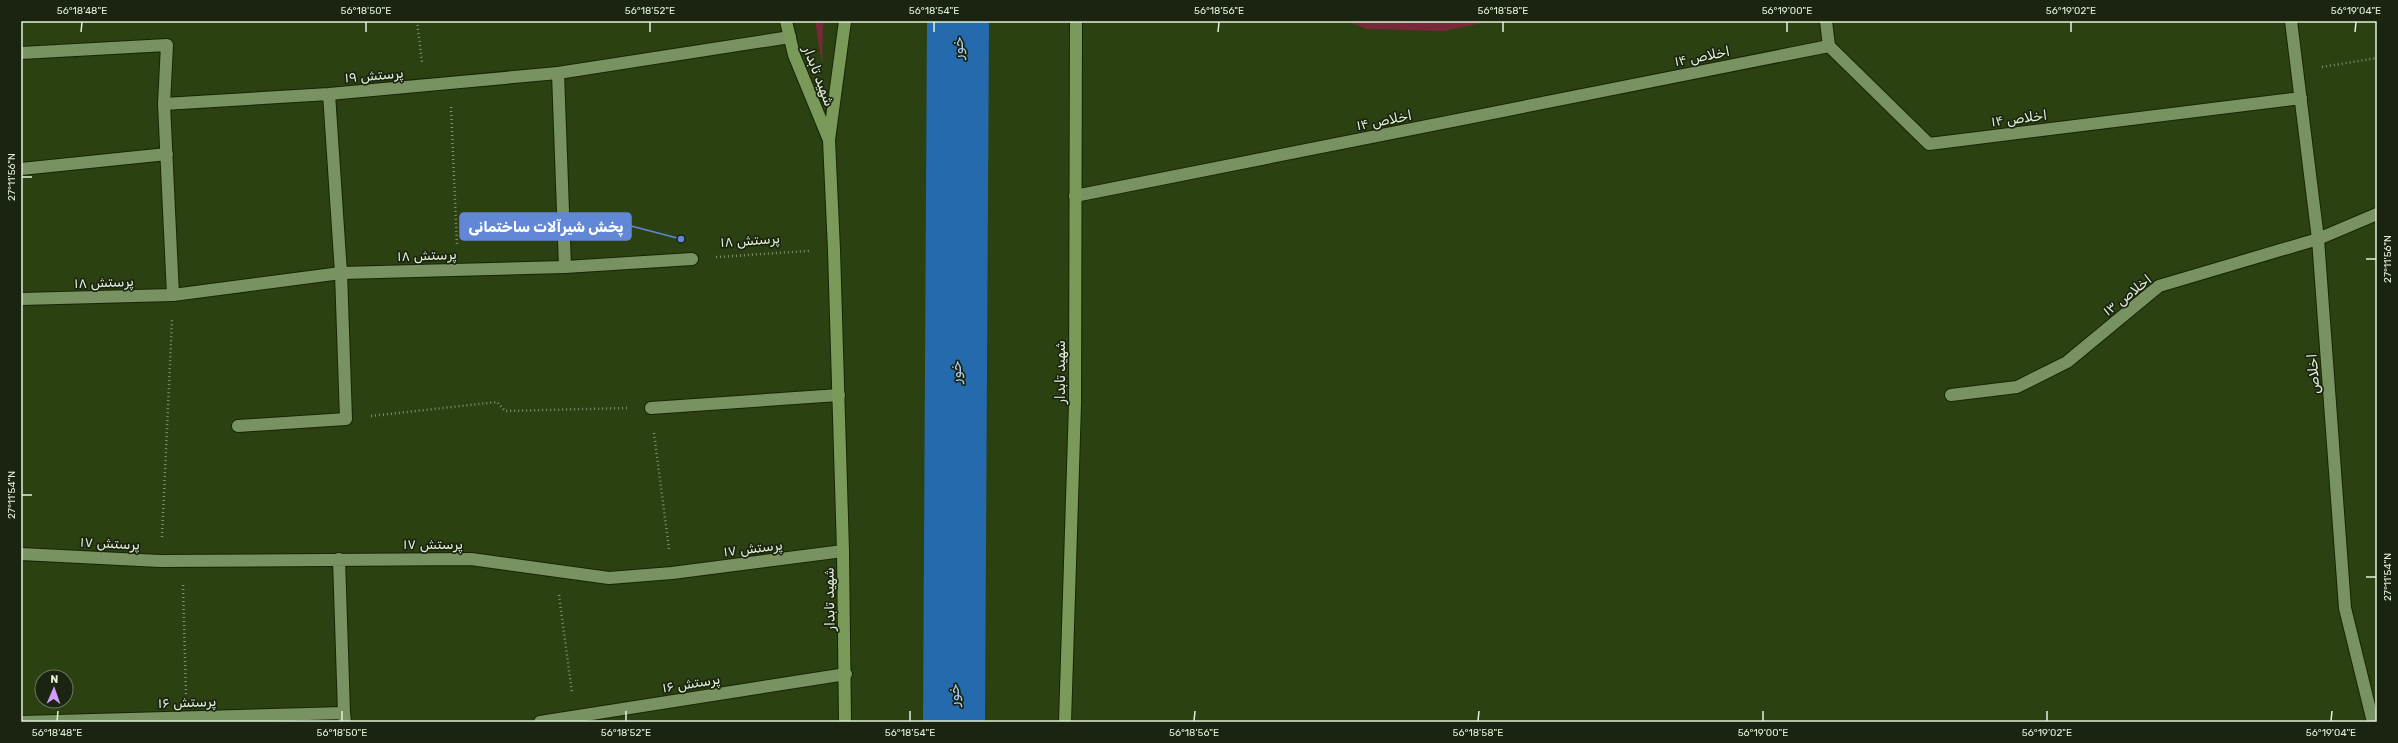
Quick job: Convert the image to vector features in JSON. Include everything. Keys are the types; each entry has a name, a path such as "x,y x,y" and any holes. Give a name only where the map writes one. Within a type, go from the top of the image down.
{"street":[{"name":"شهید تابدار","path":"786,21 794,55 828,140"},
{"name":"شهید تابدار","path":"845,21 828,140 834,250 843,551 846,674 845,722"},
{"name":"شهید تابدار","path":"1065,722 1075,404 1076,21"},
{"path":"1826,21 1829,46"},
{"name":"اخلاص","path":"2291,21 2318,239 2346,608 2373,722"},
{"name":"پرستش ۱۹","path":"164,104 329,94 558,73 790,37"},
{"path":"21,53 167,45 164,104 173,295"},
{"name":"اخلاص ۱۴","path":"1075,196 1829,46 1929,144 2301,98"},
{"path":"558,73 565,267"},
{"path":"238,426 346,419 341,273 329,94"},
{"path":"21,170 167,154"},
{"name":"اخلاص ۱۳","path":"1951,395 2016,387 2067,362 2159,286 2318,239 2377,214"},
{"name":"پرستش ۱۸","path":"21,299 173,295 341,273 565,267 692,259"},
{"path":"651,408 838,395"},
{"name":"پرستش ۱۷","path":"21,554 160,561 471,559 609,578 672,573 843,551"},
{"path":"339,559 344,717"},
{"name":"پرستش ۱۶","path":"540,722 575,719 846,674"},
{"name":"پرستش ۱۶","path":"21,722 186,717 344,717"}],"path":[{"path":"417,21 424,85"},
{"path":"2298,70 2377,58"},
{"path":"450,82 458,269"},
{"name":"پرستش ۱۸","path":"692,259 834,250"},
{"path":"160,561 173,295"},
{"path":"346,419 496,402 505,411 651,408 672,573"},
{"path":"183,561 186,717"},
{"path":"556,571 575,719"}],"shaded area":[{"path":"815,21 823,21 822,65"},
{"path":"1346,21 1492,21 1444,31 1367,29"}],"waterway":[{"name":"خور","path":"954,722 958,21"}],"place":[{"name":"پخش شیرآلات ساختمانی","path":"681,239"}]}
